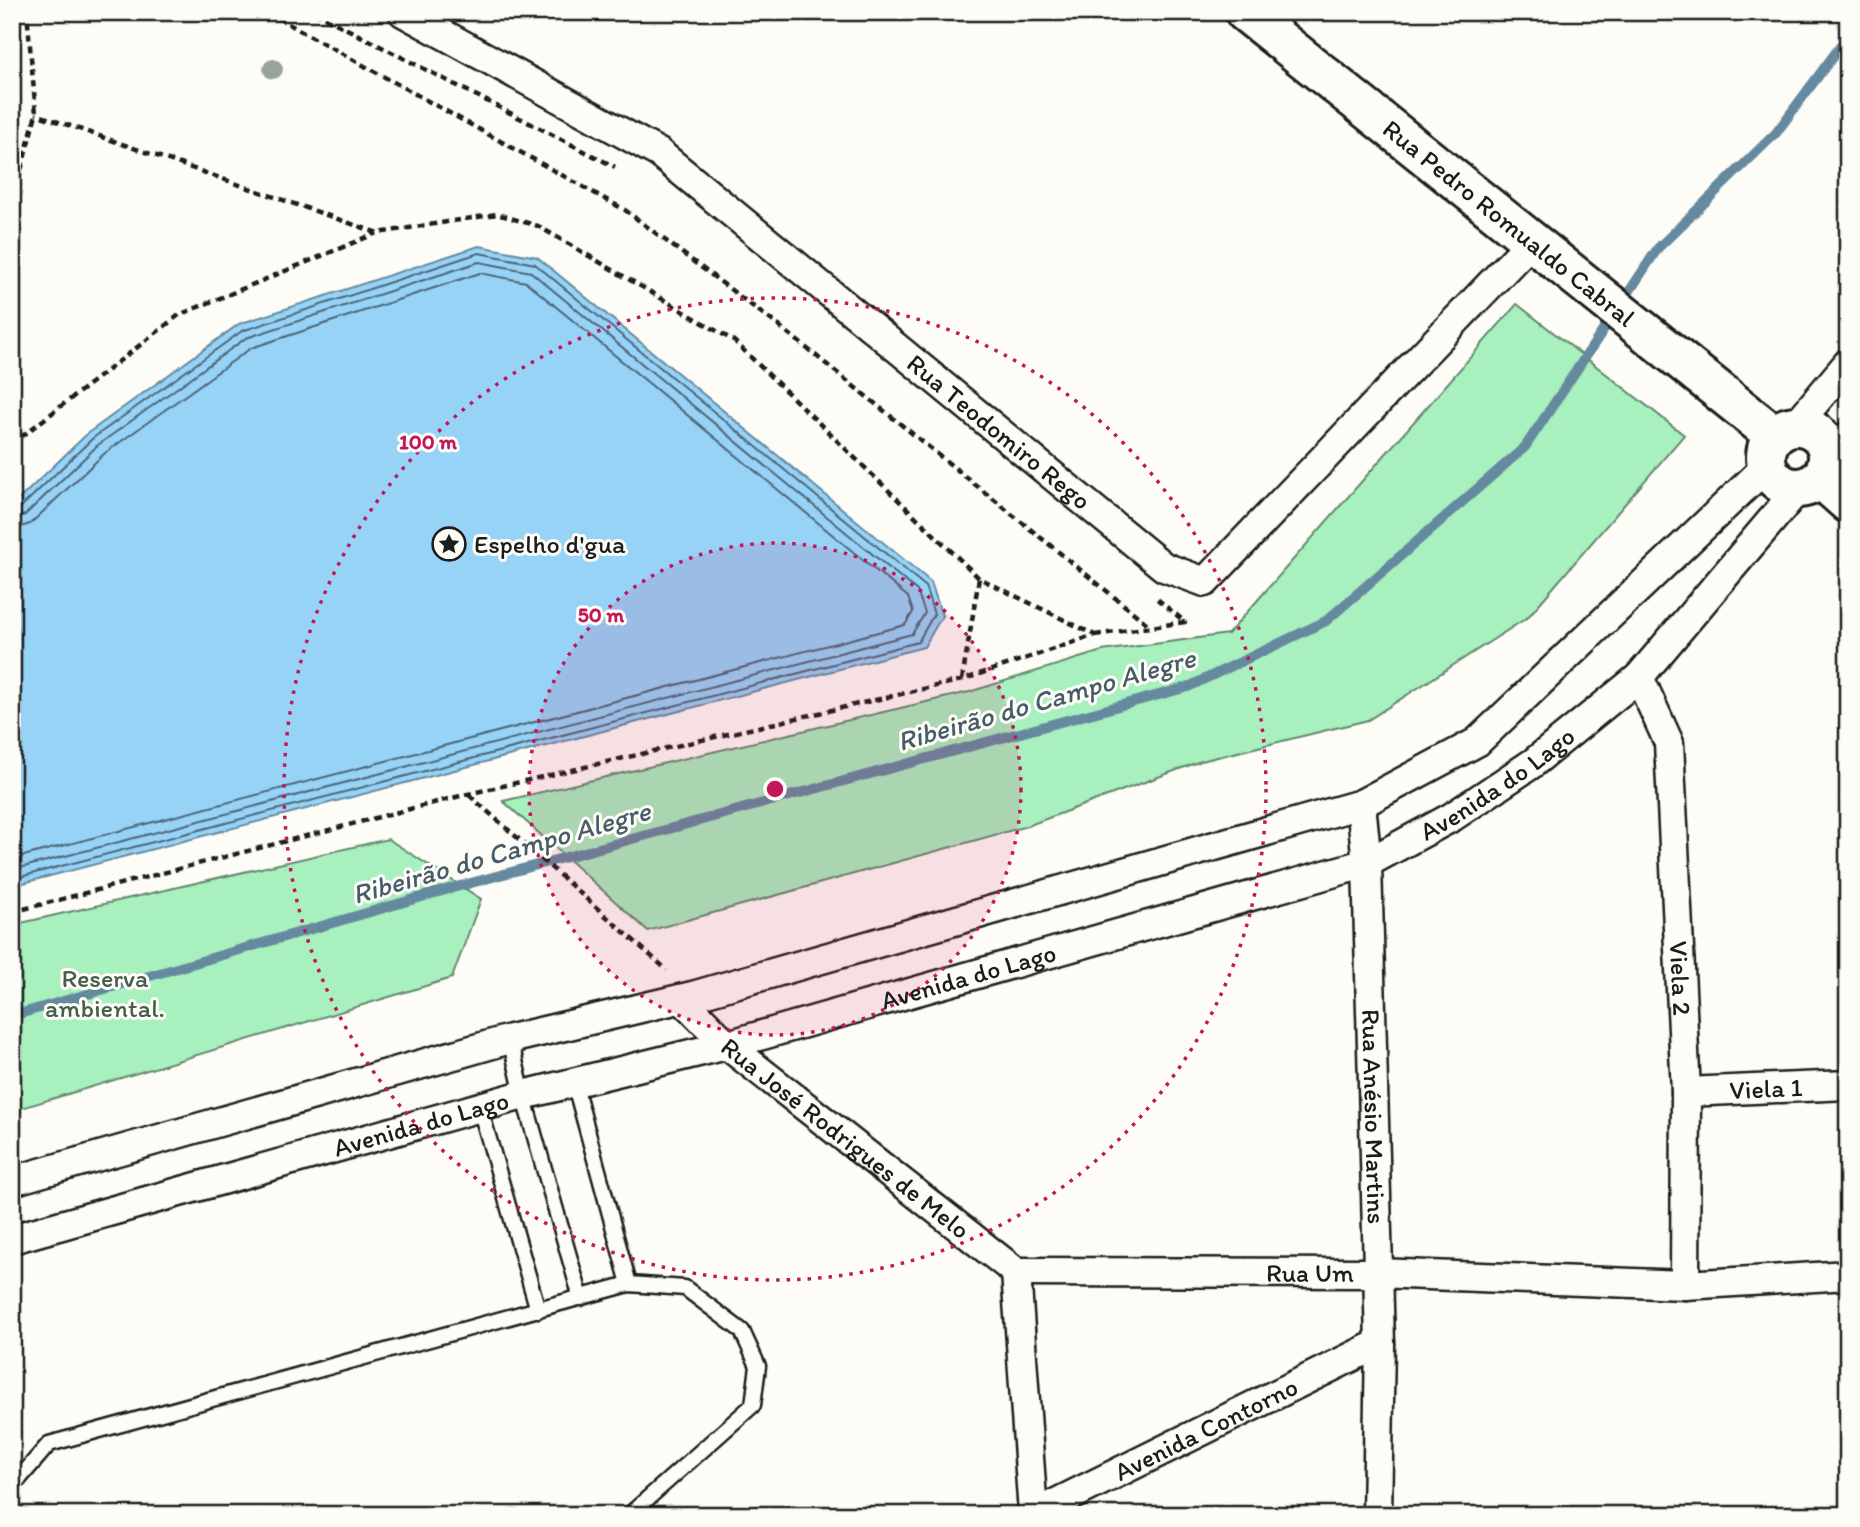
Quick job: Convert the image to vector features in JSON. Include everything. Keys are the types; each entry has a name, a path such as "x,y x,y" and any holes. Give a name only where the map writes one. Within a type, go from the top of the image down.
{"street":[{"name":"Rua Teodomiro Rego","path":"403,12 659,153 1164,567 1205,582 1532,241"},
{"name":"Rua Pedro Romualdo Cabral","path":"1245,12 1779,442"},
{"name":"Avenida do Lago","path":"12,1181 510,1039 689,997 1361,804 1477,742 1779,442 1848,363"},
{"path":"1809,427 1819,433 1826,444 1829,472 1786,486 1776,480 1779,442 1809,427"},
{"name":"Avenida do Lago","path":"12,1239 523,1095 727,1045 1367,863 1452,817 1533,764 1639,677 1829,472"},
{"name":"Viela 2","path":"1639,677 1670,743 1686,1092 1685,1285"},
{"name":"Rua Anésio Martins","path":"1361,804 1367,863 1380,1343 1377,1515"},
{"name":"Rua José Rodrigues de Melo","path":"689,997 727,1045 1016,1272"},
{"name":"Viela 1","path":"1686,1092 1848,1085"},
{"path":"1016,1272 1032,1514"},
{"name":"Rua Um","path":"1016,1272 1377,1273 1685,1285 1848,1275"},
{"name":"Avenida Contorno","path":"1032,1514 1380,1343"}],"lane":[{"path":"510,1039 523,1095 581,1298"},
{"path":"574,1082 629,1284"},
{"path":"480,1108 538,1310"},
{"path":"12,1487 48,1444 629,1284 685,1288 742,1331 758,1366 753,1405 629,1515"}],"path":[{"path":"12,204 36,114 27,12"},
{"path":"267,12 625,210 783,329 1151,626"},
{"path":"314,12 627,173"},
{"path":"36,114 378,233"},
{"path":"12,444 179,315 378,233 497,214 538,226 734,341 979,578 1095,635"},
{"path":"962,680 979,578"},
{"path":"12,912 468,794 962,680 1095,635 1185,622 1153,596"},
{"path":"468,794 689,997"}],"green space":[{"path":"1517,304 1684,435 1528,617 1368,720 1201,761 1027,826 648,931 503,801 969,692 1102,651 1228,634"},
{"name":"Reserva ambiental.","path":"388,839 481,899 452,978 12,1111 12,925"}],"water":[{"name":"Espelho d'gua","path":"479,246 537,257 931,582 942,616 924,647 12,886 12,506 88,433 239,324"}],"waterway":[{"name":"Ribeirão do Campo Alegre","path":"1621,304 1658,248 1776,133 1848,36"},
{"name":"Ribeirão do Campo Alegre","path":"12,1016 449,889 1188,687 1326,621 1525,447 1612,317"}],"place":[{"name":"Espelho d'gua","path":"449,544"}]}
